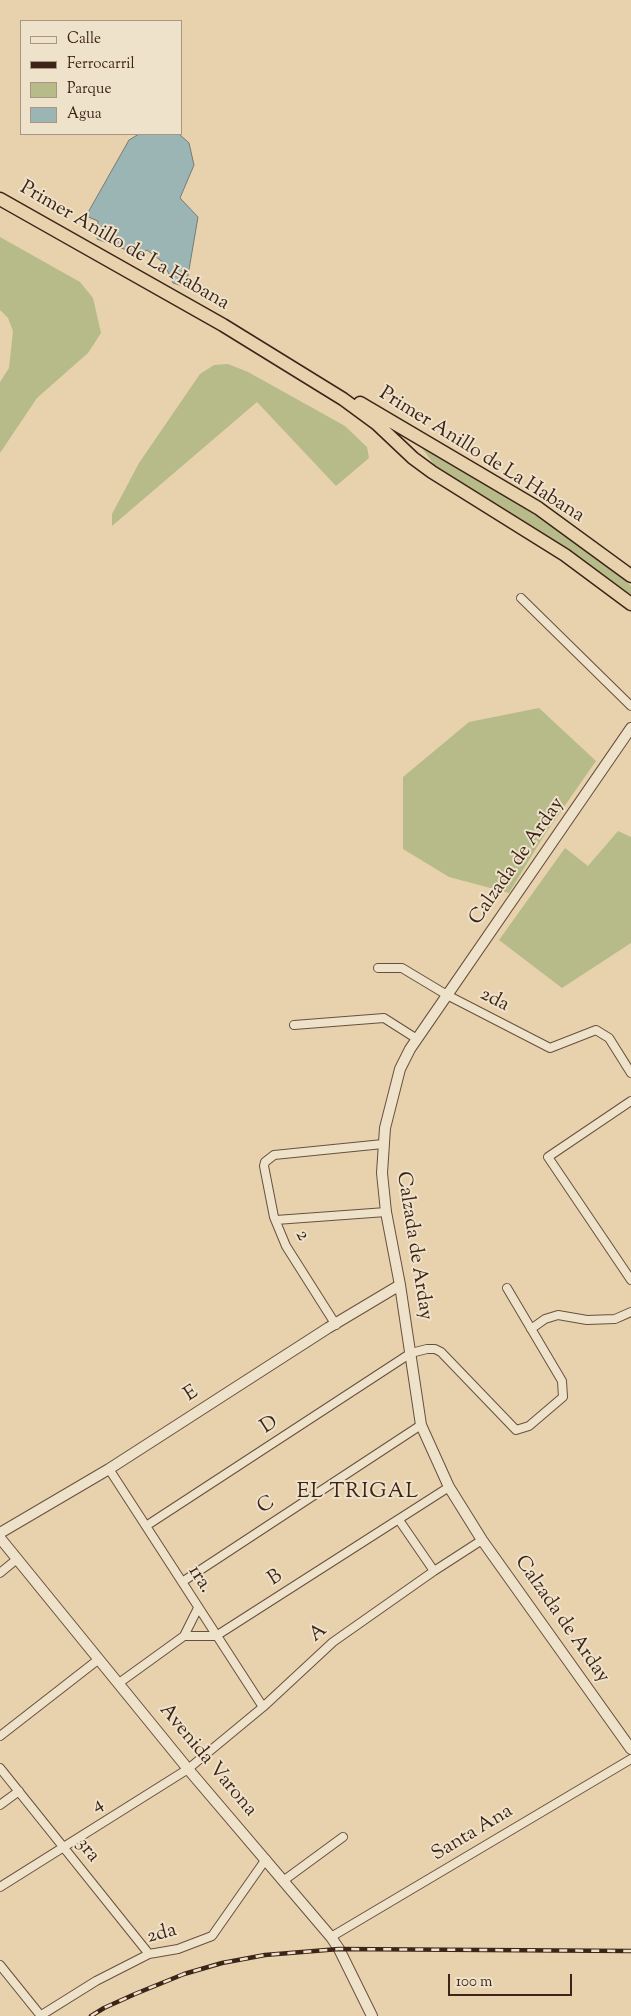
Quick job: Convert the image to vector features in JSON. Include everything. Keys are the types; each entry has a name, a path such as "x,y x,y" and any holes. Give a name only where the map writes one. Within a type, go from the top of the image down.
{"highway":[{"name":"Primer Anillo de La Habana","path":"0,198 223,325 306,375 413,433 538,508 630,575"},
{"name":"Primer Anillo de La Habana","path":"306,375 364,414 432,472 558,550 631,604"},
{"path":"397,443 413,433"}],"street":[{"path":"521,598 631,706"},
{"name":"Calzada de Arday","path":"631,728 417,1039 400,1069 385,1128 382,1173 386,1212 412,1353 421,1425 449,1488 482,1540 631,1749"},
{"name":"2da","path":"378,968 402,968 447,995 550,1048 596,1030 609,1038 631,1073"},
{"path":"294,1025 384,1018 417,1039"},
{"path":"631,1101 548,1158 631,1280"},
{"name":"2","path":"336,1325 286,1246 276,1220 264,1166 268,1159 274,1155 384,1144"},
{"path":"276,1220 386,1212"},
{"name":"E","path":"0,1533 109,1469 400,1284"},
{"path":"412,1353 427,1349 435,1349 441,1352 516,1430 529,1426 564,1397 562,1381 507,1288"},
{"path":"531,1329 545,1319 558,1315 587,1320 615,1319 631,1312"},
{"name":"D","path":"146,1526 412,1353"},
{"name":"C","path":"182,1582 421,1425"},
{"name":"1ra.","path":"109,1469 263,1708"},
{"name":"B","path":"216,1636 449,1488"},
{"path":"399,1520 434,1571"},
{"name":"Avenida Varona","path":"0,1538 188,1768 331,1938 339,1949 372,2016"},
{"name":"A","path":"188,1768 263,1708 333,1642 434,1571 482,1540"},
{"path":"0,1573 17,1559"},
{"path":"119,1683 184,1636 198,1608"},
{"path":"184,1636 216,1636"},
{"path":"0,1736 99,1659"},
{"name":"Santa Ana","path":"331,1938 631,1759"},
{"name":"3ra","path":"0,1768 149,1954"},
{"name":"4","path":"0,1887 188,1768"},
{"path":"0,1805 19,1791"},
{"path":"283,1881 343,1837"},
{"name":"2da","path":"41,2016 96,1981 149,1954 178,1950 212,1936 266,1859"},
{"path":"0,1965 41,2016"}],"green space":[{"path":"0,237 80,282 93,298 101,333 88,353 37,398 0,453 0,382 9,368 13,331 8,318 0,310"},
{"path":"228,364 248,372 345,426 367,447 369,458 336,486 257,402 112,526 112,514 139,463 200,374 214,365"},
{"path":"417,441 559,530 603,562 631,586 631,601 440,473"},
{"path":"539,708 596,761 545,834 509,893 449,877 403,849 403,777 469,722"},
{"path":"618,831 631,837 631,943 562,988 499,940 565,848 588,866"}],"water":[{"path":"137,135 180,135 189,143 194,165 180,198 198,217 186,287 173,283 164,263 147,250 140,255 97,239 98,221 86,216 129,140"}],"railway":[{"path":"91,2016 104,2008 184,1974 222,1963 265,1955 339,1949 631,1951"}],"district":[{"name":"EL TRIGAL","path":"358,1493"}]}
